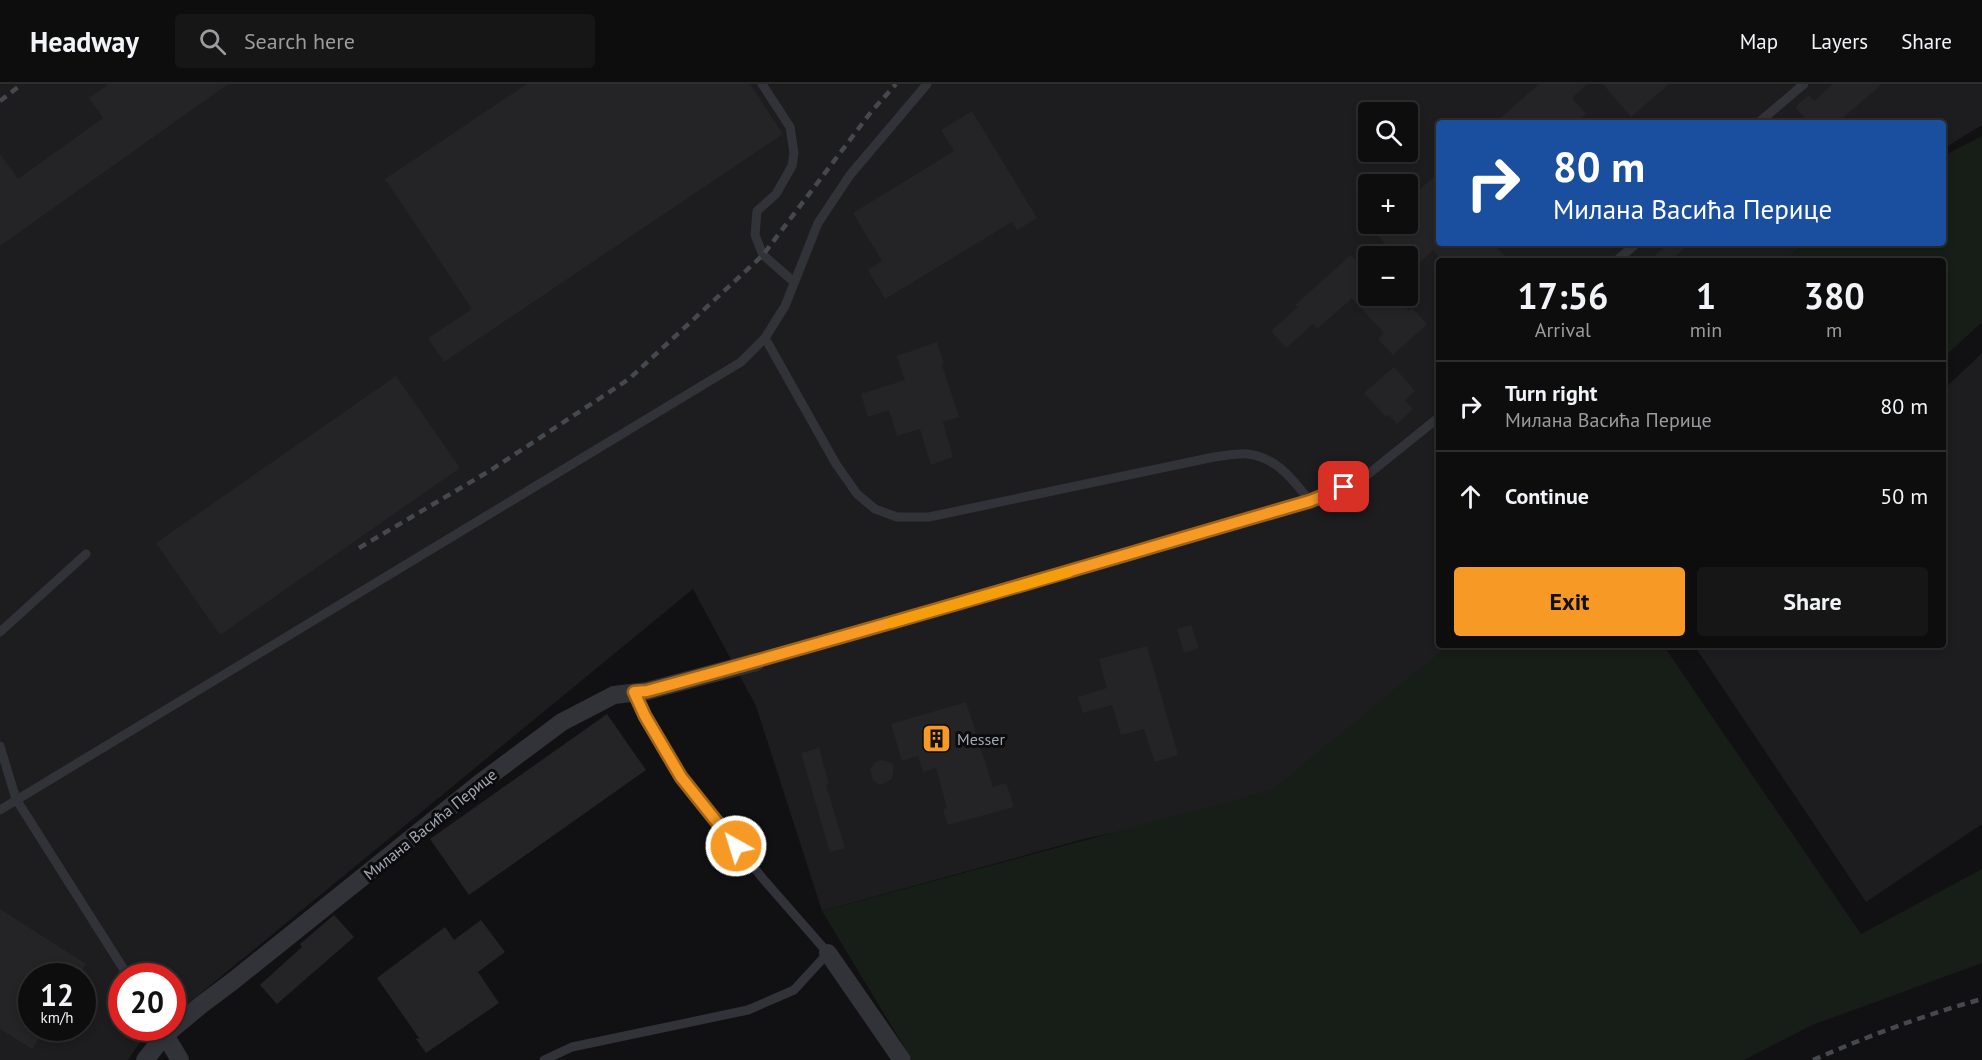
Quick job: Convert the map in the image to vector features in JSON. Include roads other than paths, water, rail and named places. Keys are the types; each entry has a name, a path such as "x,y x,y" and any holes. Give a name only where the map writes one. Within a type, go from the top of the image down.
{"street":[{"name":"Милана Васића Перице","path":"186,1015 233,981 480,783 562,722 614,695 647,691 756,662"},
{"path":"828,953 902,1060"},
{"name":"Милана Васића Перице","path":"146,1060 157,1041"},
{"path":"169,1041 180,1060"}],"lane":[{"path":"762,84 790,127 794,153 792,166 776,194 757,211 755,235 763,255 794,282"},
{"path":"0,810 741,362 765,338 785,306 818,223 850,175 927,84"},
{"path":"1762,120 1804,84"},
{"path":"1620,258 1634,246"},
{"path":"765,338 836,464 857,494 875,509 897,517 929,516 1214,457 1247,454 1268,460 1285,470 1310,501"},
{"path":"756,662 1310,501 1361,480 1436,420"},
{"path":"0,632 86,554"},
{"path":"544,1060 572,1047 748,1010 794,990 828,953 764,880 681,777 645,716 634,692"},
{"path":"0,746 16,799 120,963"},
{"path":"0,805 16,799"}],"railway":[{"path":"0,101 22,84"},
{"path":"359,548 491,470 629,379 763,255 871,112 896,84"},
{"path":"1813,1060 1896,1026 1982,999"}],"place":[{"name":"Messer","path":"936,739"}]}
